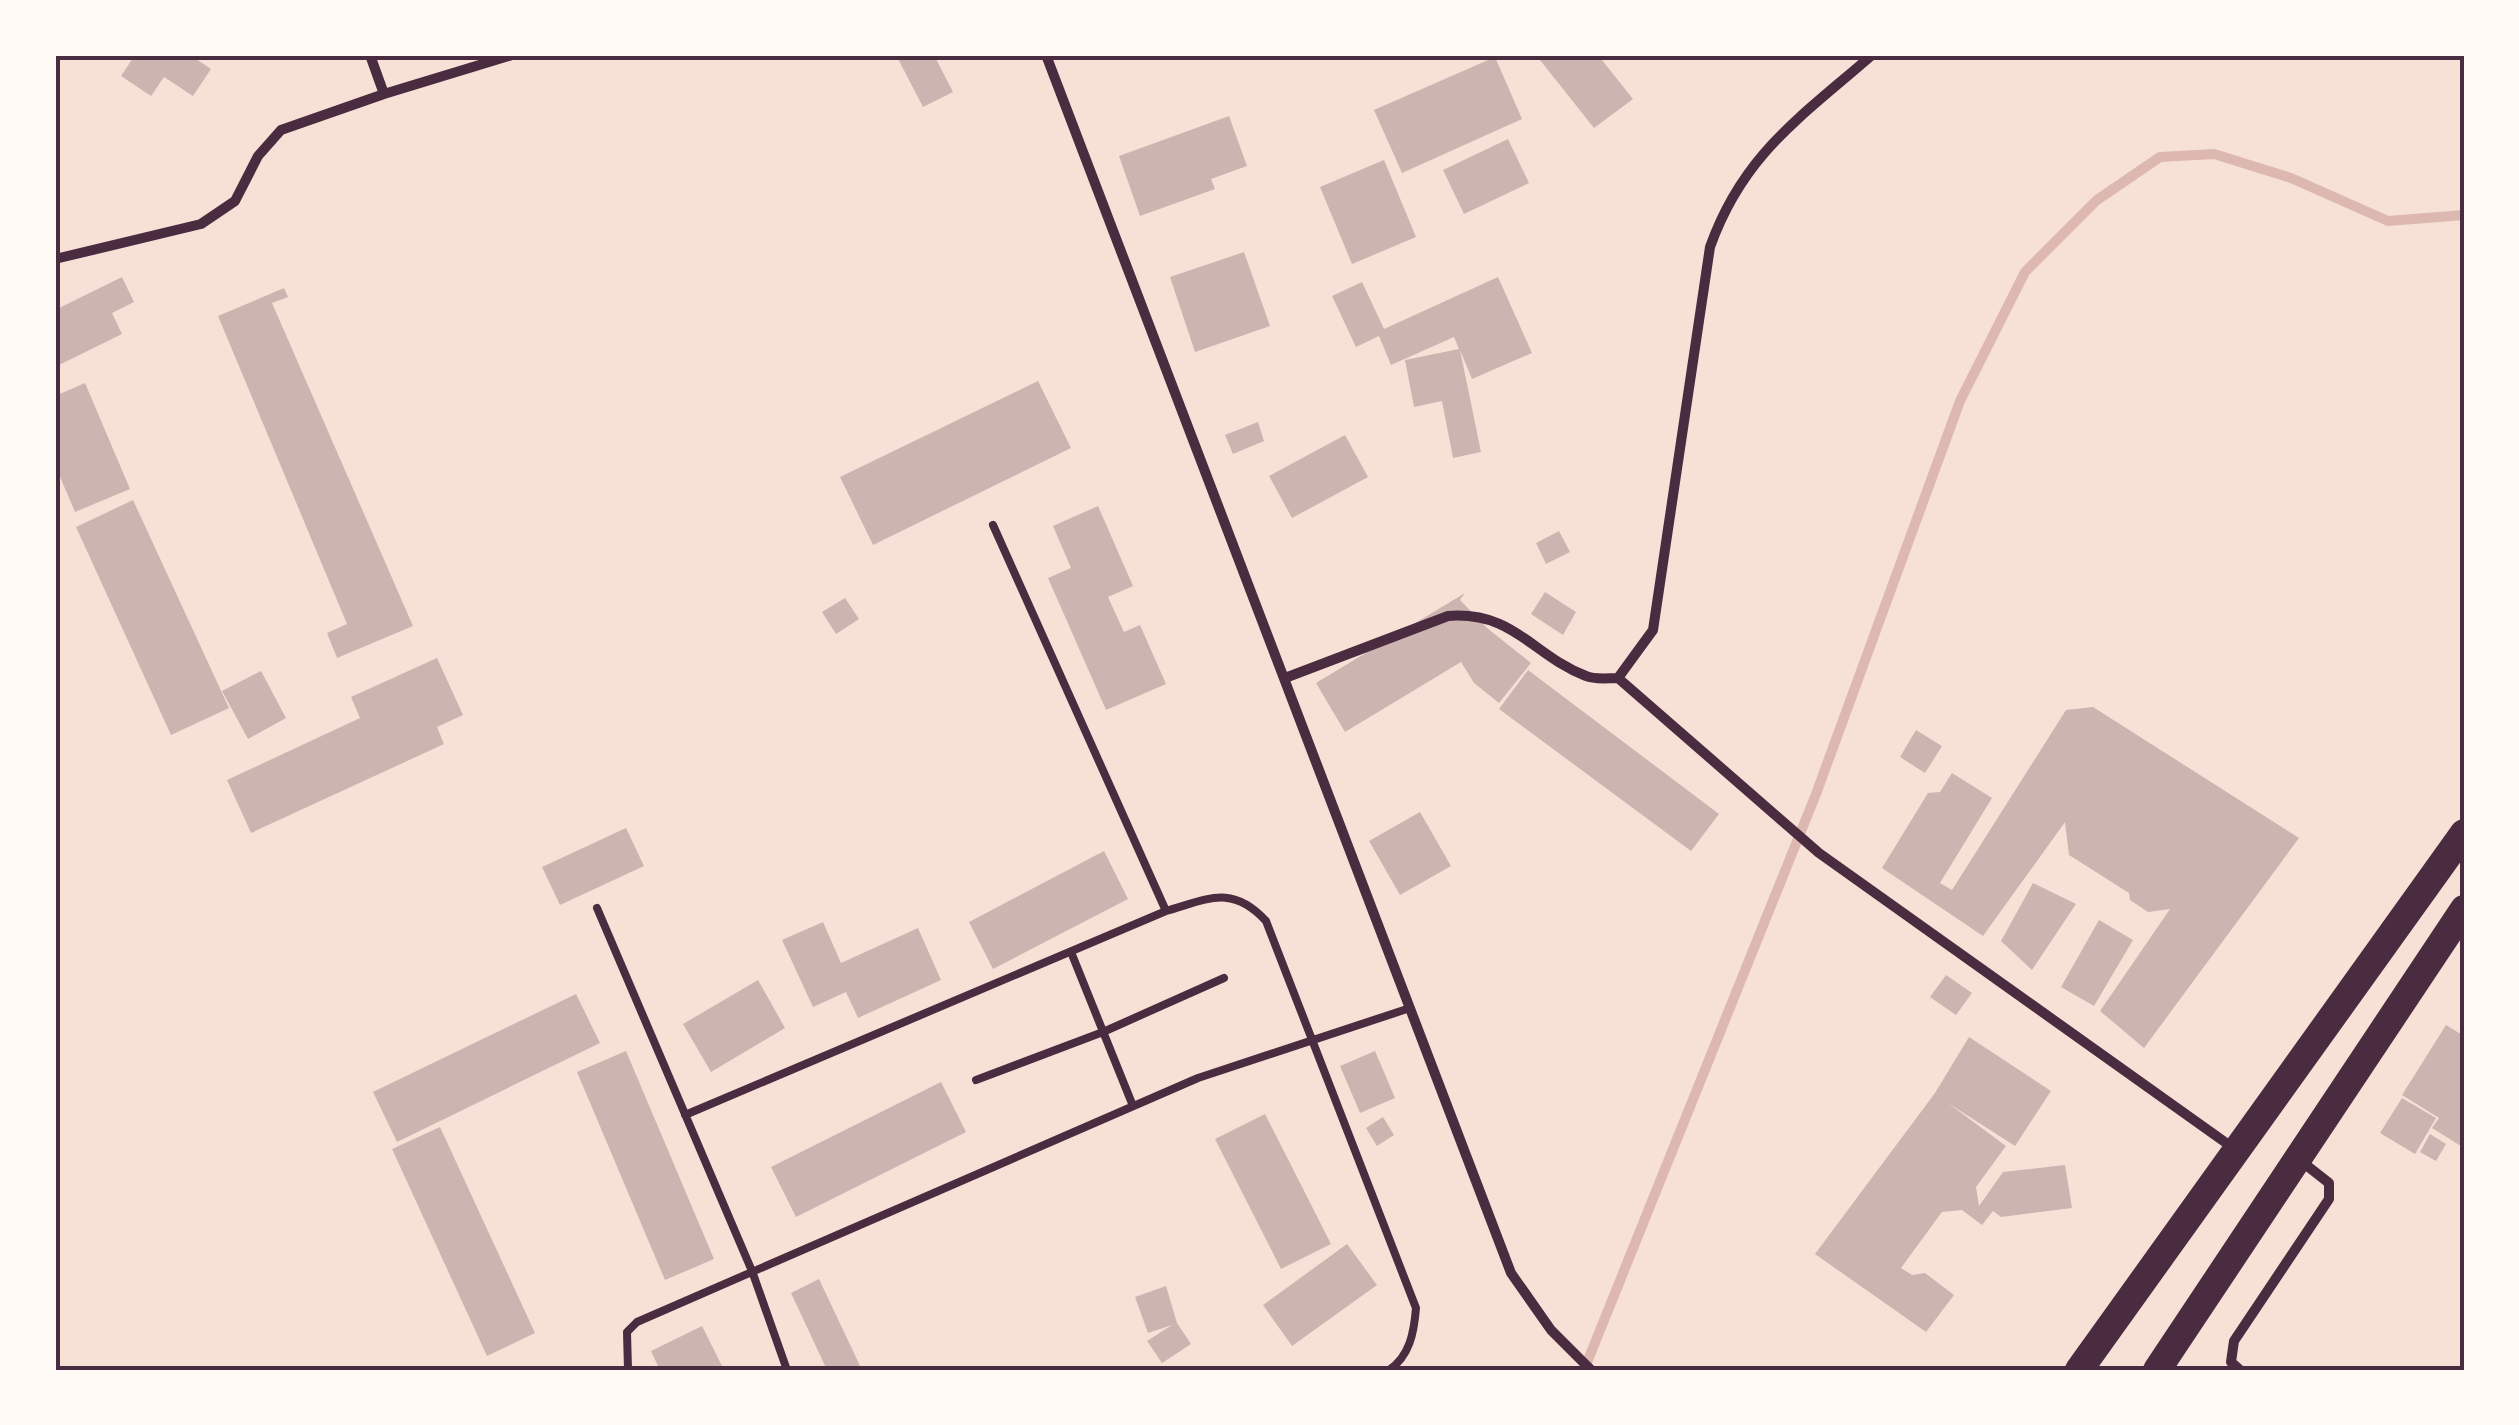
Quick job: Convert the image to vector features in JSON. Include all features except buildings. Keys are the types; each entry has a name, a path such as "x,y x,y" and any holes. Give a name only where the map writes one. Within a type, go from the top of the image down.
{"highway":[{"path":"2079,1370 2464,834"},
{"path":"2157,1370 2464,909"}],"street":[{"path":"370,55 384,94"},
{"path":"55,259 200,224 236,201 258,156 281,130 512,55"},
{"path":"1046,55 1510,1273 1568,1350 1591,1370"},
{"path":"1618,678 1654,630 1710,247 1724,206 1748,167 1872,55"},
{"path":"1285,678 1448,616 1474,614 1501,622 1588,678 1618,678 1819,853 2238,1151"},
{"path":"2240,1370 2231,1362 2234,1341 2329,1198 2329,1183 2296,1157"}],"lane":[{"path":"993,525 1166,912"},
{"path":"685,1115 1166,912 1228,896 1250,904 1266,921 1416,1308 1414,1334 1400,1363 1389,1370"},
{"path":"597,908 752,1271 786,1370"},
{"path":"1071,952 1133,1106"},
{"path":"976,1080 1103,1032 1224,978"},
{"path":"628,1370 627,1332 637,1322 1198,1078 1410,1008"}],"waterway":[{"path":"1584,1370 1816,794 1960,401 2025,272 2097,200 2160,157 2214,154 2291,178 2388,221 2464,215"}]}
